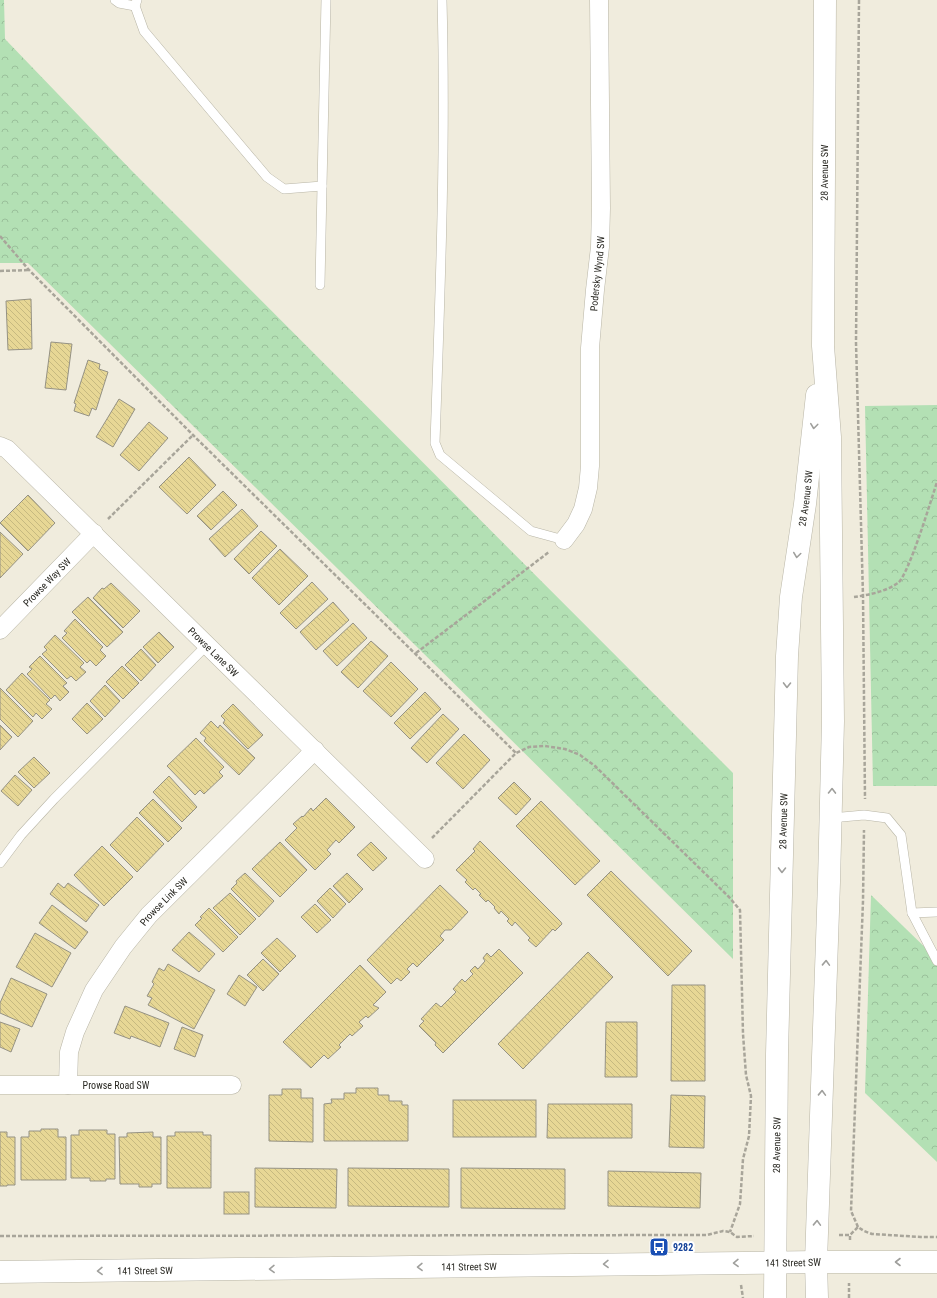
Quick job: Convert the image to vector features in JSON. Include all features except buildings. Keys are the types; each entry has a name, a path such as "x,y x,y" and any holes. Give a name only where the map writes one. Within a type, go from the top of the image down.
{"main road":[{"name":"28 Avenue SW","path":"816,1298 833,713 830,436 823,346 825,0"},
{"name":"28 Avenue SW","path":"775,1298 778,1046 787,656 791,597 805,504 823,346"},
{"name":"141 Street SW","path":"0,1272 775,1262 937,1262"}],"street":[{"name":"Podersky Wynd SW","path":"564,540 576,524 583,509 588,488 590,466 590,348 593,304 600,247 602,208 599,0"},
{"name":"Prowse Lane SW","path":"0,446 7,449 94,533 421,856"},
{"name":"Prowse Way SW","path":"0,630 94,533"},
{"name":"Prowse Link SW","path":"68,1085 69,1052 75,1032 94,990 123,948 149,915 315,750"},
{"name":"Prowse Road SW","path":"0,1085 232,1085"}],"lane":[{"path":"115,0 119,3 136,3 144,31 267,177 284,189 322,186"},
{"path":"320,285 326,0"},
{"path":"442,0 444,82 443,215 435,443 440,455 531,532 564,540"},
{"path":"0,863 21,835 54,799 207,645"},
{"path":"831,818 864,815 886,818 901,835 912,913 937,961"},
{"path":"912,913 937,912"}],"path":[{"path":"859,0 856,343 865,796"},
{"path":"0,236 29,270 193,435 516,753"},
{"path":"0,271 29,270"},
{"path":"94,533 193,435"},
{"path":"851,597 862,596 887,588 897,583 902,578 937,482"},
{"path":"416,653 564,540"},
{"path":"421,856 516,753 529,746 546,746 566,749 580,755 601,772 729,897 740,910 743,1034 746,1075 751,1096 749,1136 743,1159 740,1204 730,1232"},
{"path":"864,835 851,1211 858,1227 872,1234 937,1237"},
{"path":"850,1235 858,1227"},
{"path":"0,1236 707,1235 723,1231 730,1232 738,1237"}],"green space":[{"path":"0,0 4,0 5,39 131,170 733,773 733,959 28,263 0,263"},
{"path":"937,405 937,786 873,786 865,406"},
{"path":"871,895 937,959 937,1162 865,1093"}],"place":[{"name":"9282","path":"659,1247"}]}
